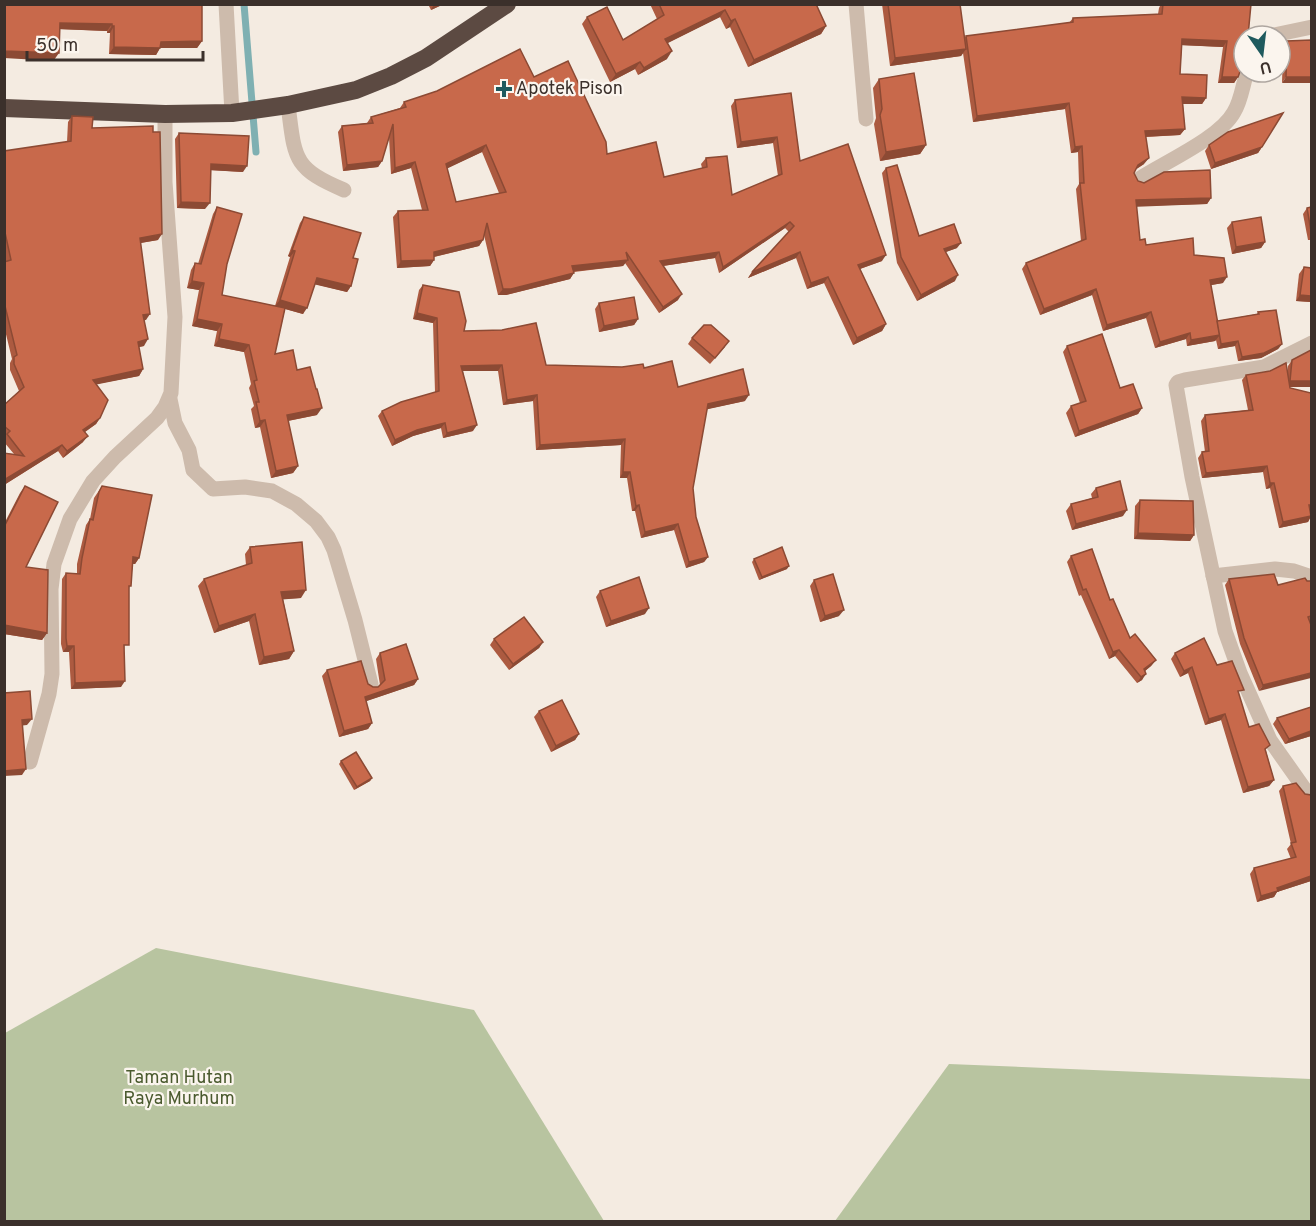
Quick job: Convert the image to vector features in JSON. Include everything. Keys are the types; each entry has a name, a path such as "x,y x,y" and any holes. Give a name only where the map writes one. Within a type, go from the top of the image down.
{"highway":[{"path":"4,108 165,114 235,113 288,105 356,90 391,76 426,57 507,4"}],"street":[{"path":"226,4 235,113"},
{"path":"856,4 866,119"},
{"path":"1292,31 1311,27"},
{"path":"1139,179 1222,126 1234,112 1243,84"},
{"path":"288,105 293,146 304,168 324,181 345,190"},
{"path":"165,114 165,182 175,317 170,399 176,423 189,450 194,470 213,489 245,487 272,491 296,504 316,521 328,537 355,620 371,684"},
{"path":"1306,791 1270,740 1256,711 1225,631 1192,477 1177,384 1185,380 1264,367 1311,343"},
{"path":"30,762 49,694 52,674 51,589 54,564 70,519 93,482 115,457 157,418 170,399"},
{"path":"1213,576 1275,569 1294,571 1311,578"}],"green space":[{"name":"Taman Hutan Raya Murhum","path":"156,948 474,1010 604,1221 5,1221 5,1033"},
{"path":"949,1064 1311,1079 1311,1221 835,1221"}],"building":[{"path":"4,4 202,4 202,41 161,42 160,48 114,47 114,26 112,24 60,23 59,53 4,51"},
{"path":"659,4 816,4 826,26 754,60 735,19 731,21 725,10 665,39 672,51 644,68 640,62 616,74 587,17 607,7 623,40 664,15"},
{"path":"888,4 960,4 966,49 895,58"},
{"path":"1163,4 1251,4 1249,24 1232,24 1232,77 1222,77 1227,41 1182,39 1180,74 1207,75 1206,98 1182,97 1185,129 1145,131 1149,158 1138,165 1134,173 1138,181 1144,183 1164,172 1210,170 1211,198 1136,200 1140,240 1145,239 1146,245 1193,238 1194,255 1224,258 1227,277 1210,280 1220,335 1191,340 1190,333 1160,342 1151,312 1107,325 1096,289 1044,309 1026,263 1086,239 1080,183 1084,183 1082,146 1075,147 1069,103 977,116 966,36 1073,22 1073,18 1162,14"},
{"path":"1311,40 1311,77 1292,77 1292,41"},
{"path":"520,49 534,77 568,61 606,142 607,154 656,142 664,177 707,167 706,158 727,156 732,195 782,174 777,137 741,142 735,100 791,93 800,161 848,144 886,255 858,265 886,324 857,338 828,277 811,283 800,252 752,272 794,226 790,222 723,267 719,252 660,261 682,294 663,307 626,252 628,260 572,266 574,273 503,289 487,223 483,240 434,252 434,260 401,261 398,211 428,210 415,162 395,168 393,124 382,161 347,165 342,126 373,123 371,117 406,107 404,102 437,91","holes":["486,145 506,192 456,202 446,164"]},
{"path":"914,73 926,145 886,152 880,115 882,109 879,79"},
{"path":"1283,113 1262,147 1215,163 1209,145 1228,132"},
{"path":"72,116 93,117 92,128 153,126 153,132 160,132 162,234 140,238 150,314 143,315 148,339 138,342 143,369 93,380 108,400 100,418 83,430 88,436 67,451 62,445 4,480 4,453 24,456 7,434 10,431 4,426 4,405 24,387 14,364 14,357 17,355 4,302 4,262 11,260 4,228 4,151 71,141"},
{"path":"179,133 249,136 247,166 211,164 210,203 181,202"},
{"path":"897,165 919,236 954,224 961,243 944,249 958,275 921,295 901,257 886,168"},
{"path":"217,207 242,214 227,264 222,295 285,308 275,354 293,350 297,370 310,367 317,389 322,408 287,415 298,466 276,471 265,420 260,421 256,402 259,402 254,381 257,380 249,345 219,339 222,324 197,319 204,283 192,281 195,263 201,264"},
{"path":"1311,207 1311,231 1307,208"},
{"path":"304,217 361,233 353,258 358,259 351,286 317,278 307,308 280,300 295,251 292,250"},
{"path":"1261,217 1265,242 1236,247 1232,222"},
{"path":"1304,267 1311,268 1311,296 1300,295"},
{"path":"423,285 459,292 466,321 464,331 502,330 536,323 546,365 622,367 643,364 644,368 672,361 678,387 743,369 749,395 708,404 693,488 696,517 708,557 689,562 678,524 645,532 639,505 636,506 630,472 623,472 625,439 540,445 537,395 507,400 502,365 461,366 477,425 447,433 445,423 417,430 395,440 382,411 401,402 439,391 437,318 417,313"},
{"path":"634,297 638,319 604,326 599,303"},
{"path":"1276,310 1282,344 1264,353 1242,357 1238,341 1221,344 1217,321"},
{"path":"704,325 711,325 729,341 715,358 692,338"},
{"path":"1102,334 1120,388 1133,384 1142,408 1079,431 1071,406 1086,401 1067,346"},
{"path":"1311,350 1311,381 1290,381 1292,360"},
{"path":"1286,363 1290,388 1311,393 1311,505 1309,505 1311,516 1283,522 1274,483 1270,483 1267,466 1206,473 1202,452 1209,451 1205,415 1253,410 1246,375 1270,371"},
{"path":"1120,481 1127,510 1076,524 1071,504 1098,497 1096,488"},
{"path":"25,486 58,502 26,567 48,570 47,633 4,625 4,527"},
{"path":"102,486 152,495 139,558 133,557 131,586 129,586 129,645 124,645 125,681 75,683 74,646 67,646 66,638 66,573 80,574 90,519 93,520"},
{"path":"1140,500 1193,501 1194,535 1138,533"},
{"path":"302,542 306,590 281,592 294,651 264,657 255,614 219,626 204,579 252,563 250,547"},
{"path":"782,547 789,566 762,577 754,559"},
{"path":"1092,549 1110,600 1113,599 1130,638 1135,634 1156,660 1144,669 1146,674 1141,677 1119,650 1113,652 1086,589 1083,590 1071,556"},
{"path":"833,574 844,610 825,616 814,580"},
{"path":"1274,574 1278,585 1305,578 1311,581 1311,616 1308,617 1311,625 1311,673 1263,685 1244,638 1229,579"},
{"path":"639,577 649,608 611,621 600,591"},
{"path":"524,617 543,642 513,664 494,639"},
{"path":"1204,638 1217,665 1232,661 1244,690 1238,691 1249,727 1259,724 1270,745 1265,749 1274,780 1248,787 1225,714 1209,719 1192,667 1184,671 1175,653"},
{"path":"406,644 418,679 365,697 372,723 344,731 327,670 361,661 368,684 378,687 385,680 380,653"},
{"path":"30,691 32,719 22,720 26,769 4,771 4,693"},
{"path":"562,700 579,734 556,746 539,711"},
{"path":"1311,707 1311,731 1289,739 1277,718"},
{"path":"356,752 372,778 357,787 341,761"},
{"path":"1296,783 1305,794 1311,795 1311,876 1261,896 1254,868 1296,857 1291,843 1296,842 1283,786"}],"waterway":[{"path":"244,4 256,152"}],"place":[{"name":"Apotek Pison","path":"504,89"}]}
